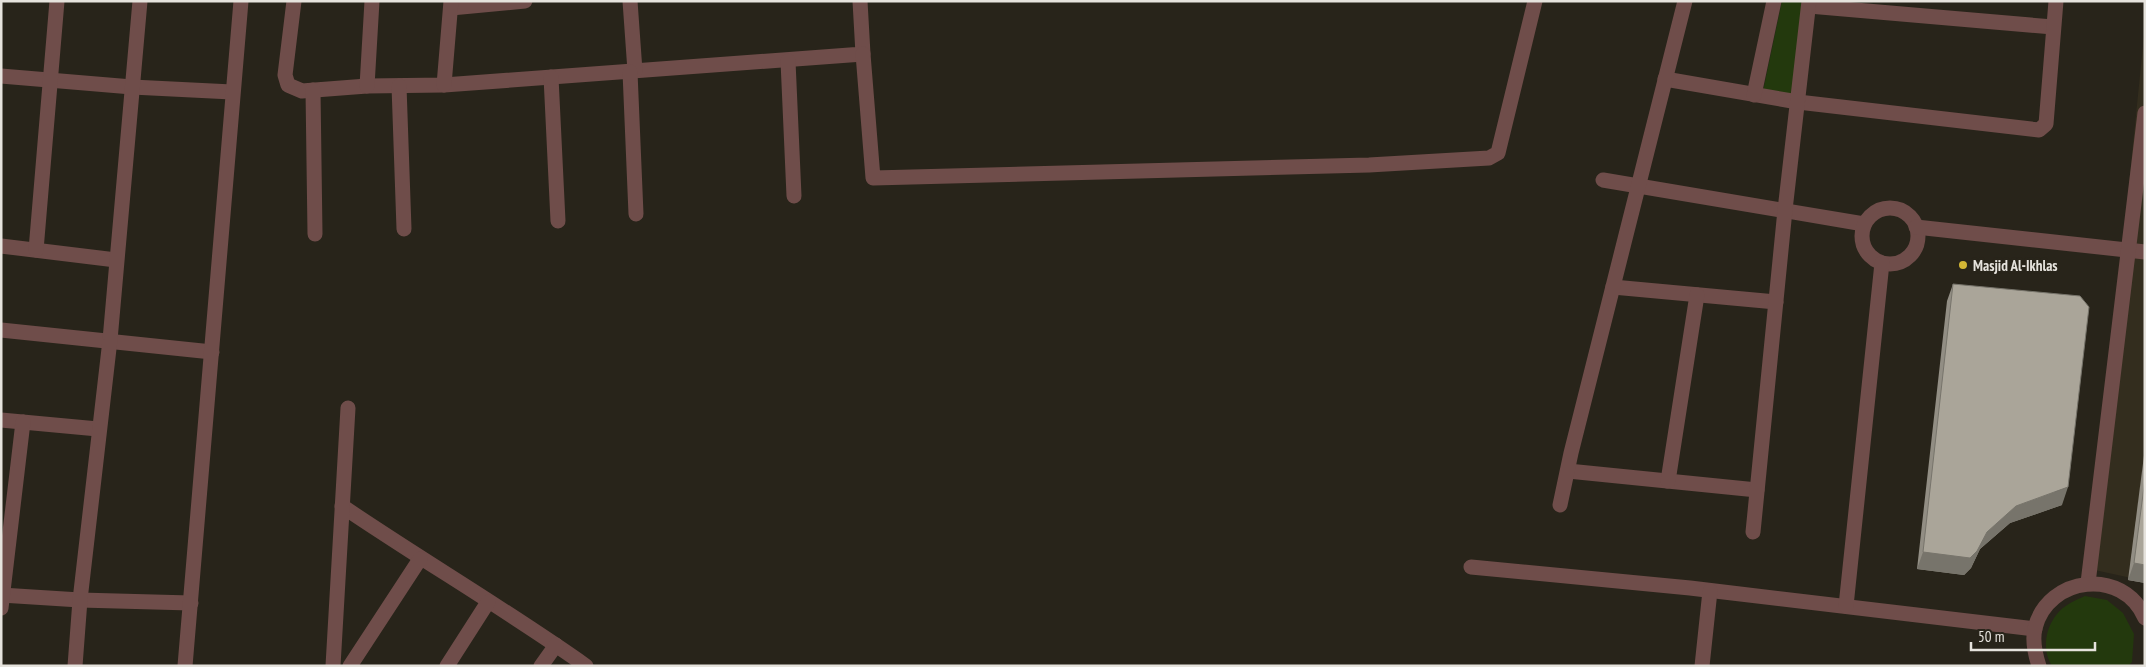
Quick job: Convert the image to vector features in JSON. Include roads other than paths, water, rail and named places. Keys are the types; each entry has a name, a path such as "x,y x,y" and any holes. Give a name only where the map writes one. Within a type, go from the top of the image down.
{"street":[{"path":"36,250 57,1"},
{"path":"75,666 98,429 110,340 140,1"},
{"path":"185,666 241,1"},
{"path":"294,1 285,75 288,85 302,91 367,86 444,85 552,78 863,54"},
{"path":"367,86 372,1"},
{"path":"444,85 451,5 525,1"},
{"path":"630,1 636,214"},
{"path":"860,1 873,178 1369,165 1489,158 1498,153 1535,1"},
{"path":"1560,505 1685,1"},
{"path":"1754,94 1774,1"},
{"path":"1665,79 1798,102 2039,130 2046,124 2056,1"},
{"path":"1753,532 1809,4 2053,27"},
{"path":"788,61 794,196"},
{"path":"1,76 132,87 232,92"},
{"path":"552,78 558,221"},
{"path":"399,86 404,229"},
{"path":"313,90 315,234"},
{"path":"2088,583 2145,113"},
{"path":"1603,180 1864,224"},
{"path":"1896,209 1904,212 1916,227 1916,244 1907,259 1899,263 1882,263 1873,259 1867,252 1862,234 1864,224 1877,211 1896,209"},
{"path":"1916,227 2145,252"},
{"path":"1,246 116,260"},
{"path":"1846,606 1882,263"},
{"path":"1613,287 1776,302"},
{"path":"1668,481 1697,295"},
{"path":"1,330 212,352"},
{"path":"333,666 348,408"},
{"path":"1,420 98,429"},
{"path":"23,422 2,600 191,603"},
{"path":"1568,471 1757,490"},
{"path":"342,506 420,559 586,666"},
{"path":"350,666 420,559"},
{"path":"1471,567 1710,591 2035,629"},
{"path":"2038,666 2034,648 2035,629 2042,611 2054,597 2070,587 2088,583 2108,585 2127,594 2141,609 2145,618"},
{"path":"1702,666 1710,591"},
{"path":"447,666 488,602"},
{"path":"541,666 556,645"}],"place":[{"name":"Masjid Al-Ikhlas","path":"1963,265"}]}
